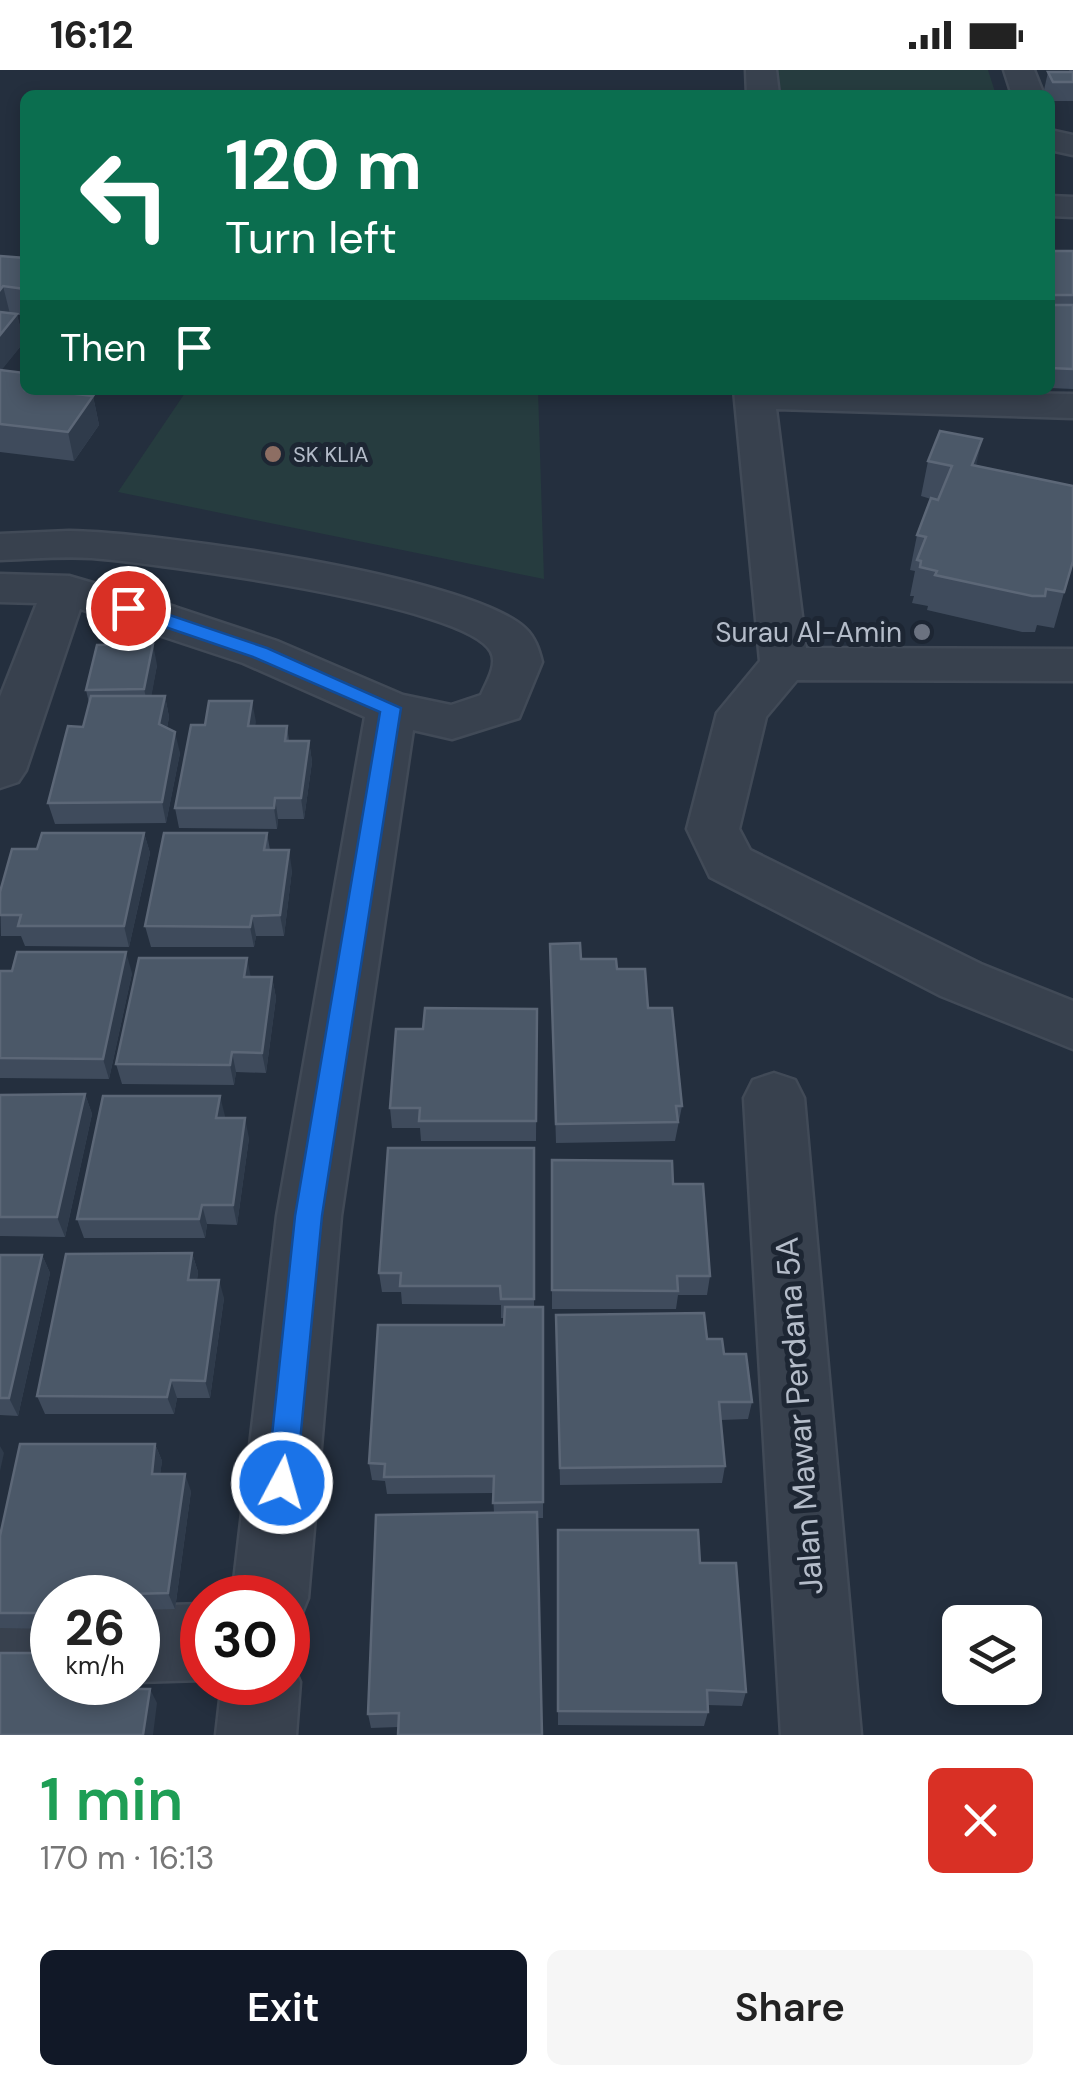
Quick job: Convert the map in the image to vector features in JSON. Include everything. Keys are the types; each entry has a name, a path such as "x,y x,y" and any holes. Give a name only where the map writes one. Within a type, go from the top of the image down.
{"street":[{"path":"754,395 784,664 742,713 713,829 729,863 961,980 1073,1026"},
{"path":"803,395 1073,406"},
{"path":"0,547 89,545 207,556 410,598 481,622 509,638 518,662 502,706 452,722 391,708 260,652 68,590 0,588"},
{"path":"0,770 52,616 68,590"},
{"path":"784,664 1073,665"},
{"path":"272,1575 308,1216 391,708"},
{"name":"Jalan Mawar Perdana 5A","path":"774,1098 821,1735"},
{"path":"0,1646 30,1645"},
{"path":"256,1735 259,1705"}],"green space":[{"path":"777,70 988,70 994,90 779,90"},
{"path":"184,395 538,395 544,579 118,492"}],"building":[{"path":"1048,72 1073,72 1073,82 1053,82"},
{"path":"1055,251 1073,251 1073,295 1055,295"},
{"path":"0,256 20,258 20,288 3,286 0,290"},
{"path":"1055,305 1073,305 1073,369 1055,368"},
{"path":"0,312 17,314 0,335"},
{"path":"0,370 20,372 20,395 93,396 68,432 0,424"},
{"name":"Surau Al-Amin","path":"940,431 982,439 972,465 1073,486 1073,561 1064,592 1046,589 1045,596 1032,596 935,575 937,571 920,567 921,561 917,560 926,537 917,535 931,498 938,500 952,466 928,461"},
{"path":"153,644 144,689 86,690 97,645"},
{"path":"91,696 165,696 159,724 175,732 162,802 48,803 68,726 83,727"},
{"path":"209,701 252,701 248,726 287,726 285,741 309,741 301,798 275,798 274,808 175,808 191,725 205,725"},
{"path":"42,833 144,833 124,926 18,926 21,915 0,915 0,892 12,849 37,849"},
{"path":"164,833 267,833 264,850 289,850 280,915 252,916 250,927 145,926"},
{"path":"580,943 581,959 616,959 617,969 645,969 648,1008 672,1008 682,1106 676,1106 678,1122 556,1124 550,944"},
{"path":"17,952 126,952 103,1059 0,1058 0,971 12,971"},
{"path":"139,958 247,958 244,977 272,977 262,1053 232,1052 230,1065 116,1064"},
{"path":"425,1008 537,1009 536,1121 419,1121 420,1108 390,1108 396,1029 423,1029"},
{"path":"85,1094 57,1217 0,1217 0,1095"},
{"path":"103,1096 220,1096 216,1118 245,1118 233,1205 202,1205 199,1219 77,1219"},
{"path":"388,1148 534,1148 534,1299 501,1299 500,1286 400,1286 401,1273 379,1273"},
{"path":"552,1160 672,1161 673,1184 703,1184 710,1276 677,1276 678,1291 552,1290"},
{"path":"192,1253 188,1280 219,1280 205,1381 171,1380 167,1397 37,1396 66,1254"},
{"path":"0,1255 42,1255 9,1398 0,1398"},
{"path":"505,1307 543,1307 543,1502 493,1503 494,1476 384,1477 385,1464 369,1463 378,1325 504,1325"},
{"path":"704,1313 707,1339 722,1339 724,1354 746,1354 752,1402 719,1402 725,1466 560,1468 556,1315"},
{"path":"20,1444 155,1444 152,1474 185,1474 168,1593 160,1593 160,1575 30,1575 30,1613 0,1613 0,1536"},
{"path":"537,1512 542,1735 398,1735 399,1713 368,1714 376,1515"},
{"path":"558,1530 698,1530 700,1563 736,1563 746,1692 707,1690 708,1712 558,1711"},
{"path":"0,1653 30,1653 30,1705 148,1705 143,1735 0,1735"}],"place":[{"name":"SK KLIA","path":"273,454"},
{"name":"Surau Al-Amin","path":"922,632"}],"route":[{"path":"128,608 260,652 391,708 308,1216 282,1483"}]}
